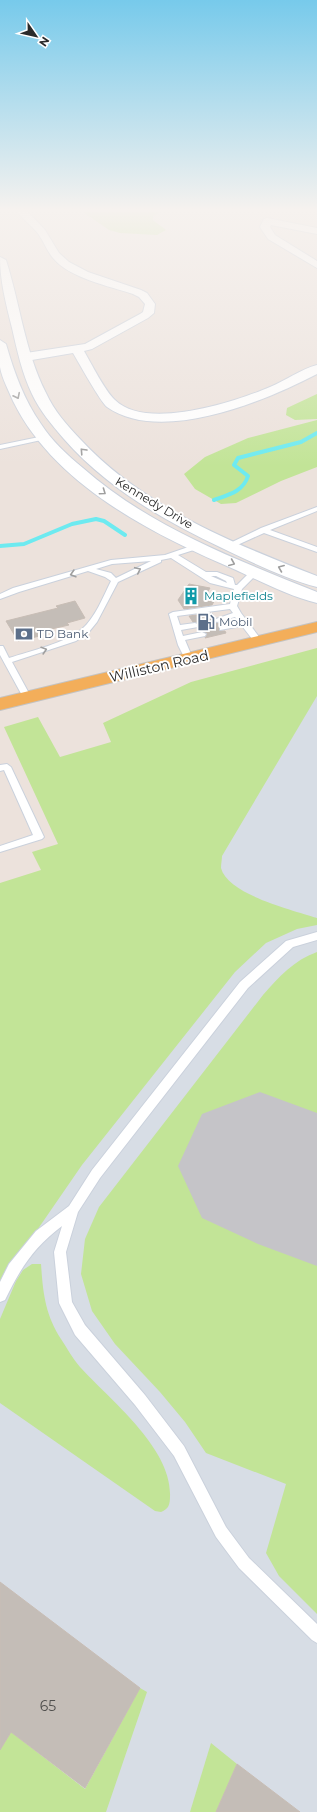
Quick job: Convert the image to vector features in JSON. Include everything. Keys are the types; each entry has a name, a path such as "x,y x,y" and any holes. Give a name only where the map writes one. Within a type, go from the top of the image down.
{"main road":[{"name":"Kennedy Drive","path":"10,297 26,357 44,405 81,448 110,477 177,520 230,545 317,582"},
{"name":"Kennedy Drive","path":"0,344 2,360 16,394 44,438 86,479 146,520 197,546 317,598"},
{"path":"2,360 26,357"},
{"path":"197,546 230,545"},
{"name":"Williston Road","path":"0,704 317,627"}],"street":[{"path":"26,357 78,350 103,340 139,320 148,313 150,304 144,297"},
{"path":"78,350 110,403 114,407 128,414 146,418 188,415 234,404 294,381 317,369"}],"lane":[{"path":"0,447 44,438"},
{"path":"230,545 317,508"},
{"path":"264,530 317,550"},
{"path":"7,661 56,646 73,639 85,631 93,622 114,581 169,556 197,546"},
{"path":"0,597 16,590 111,562 169,556 204,574 209,580 222,585 234,587 255,572"},
{"path":"88,569 108,575 114,581"},
{"path":"234,587 233,606 237,614 260,642"},
{"path":"189,658 176,628 173,614 233,606"},
{"path":"217,620 237,614"},
{"path":"223,628 244,623"},
{"path":"176,628 195,625"},
{"path":"180,639 202,634"},
{"path":"0,648 28,697"},
{"path":"0,768 7,767 39,837 0,849"},
{"path":"317,936 290,944 244,985 96,1174 74,1210 60,1252 66,1303 80,1330 140,1400 179,1451 221,1532 244,1563 317,1635"},
{"path":"0,1296 14,1268 40,1236 74,1210"}],"shaded area":[{"path":"317,658 317,1812 0,1812 0,1095"}],"green space":[{"path":"317,394 317,419 295,420 286,415 287,408"},
{"path":"317,420 317,467 281,481 236,503 221,504 195,489 184,474 205,457 248,438"},
{"path":"317,648 317,696 222,856 221,868 226,878 248,894 278,906 317,918 317,925 297,929 266,943 235,972 82,1165 0,1284 0,883 41,870 32,852 58,844 4,727 38,717 60,757 111,742 103,723 191,682"},
{"path":"317,952 317,1128 283,1114 236,1219 317,1255 317,1614 279,1576 266,1553 286,1484 206,1453 185,1422 160,1392 115,1344 92,1311 81,1274 85,1239 99,1207 263,995 294,964"},
{"path":"32,1264 41,1264 44,1294 51,1321 72,1357 137,1426 161,1460 168,1478 170,1496 168,1506 164,1511 155,1511 0,1403 0,1319 16,1281 23,1270"},
{"path":"140,1688 147,1692 106,1812 0,1812 0,1750 11,1732 85,1789"},
{"path":"211,1743 237,1764 216,1812 190,1812"}],"building":[{"name":"Maplefields","path":"189,584 210,588 207,596 216,598 212,605 184,609 178,600"},
{"path":"75,601 85,618 67,623 69,625 38,632 40,636 18,641 6,621 58,608 56,606"},
{"name":"Mobil","path":"212,613 215,618 212,620 220,624 219,631 225,631 226,633 205,638 207,634 200,631 198,628 200,625 193,622 189,616"},
{"path":"0,1582 140,1688 85,1788 11,1732 0,1750"},
{"path":"237,1764 300,1812 216,1812"}],"waterway":[{"path":"214,500 234,492 243,486 246,481 248,476 234,465 238,458 301,442 317,433"},
{"path":"0,546 24,544 72,524 96,519 104,521 125,535"}],"runway":[{"path":"260,1166 317,1190"}],"place":[{"name":"Maplefields","path":"191,596"},
{"name":"Mobil","path":"206,622"},
{"name":"TD Bank","path":"24,634"}]}
